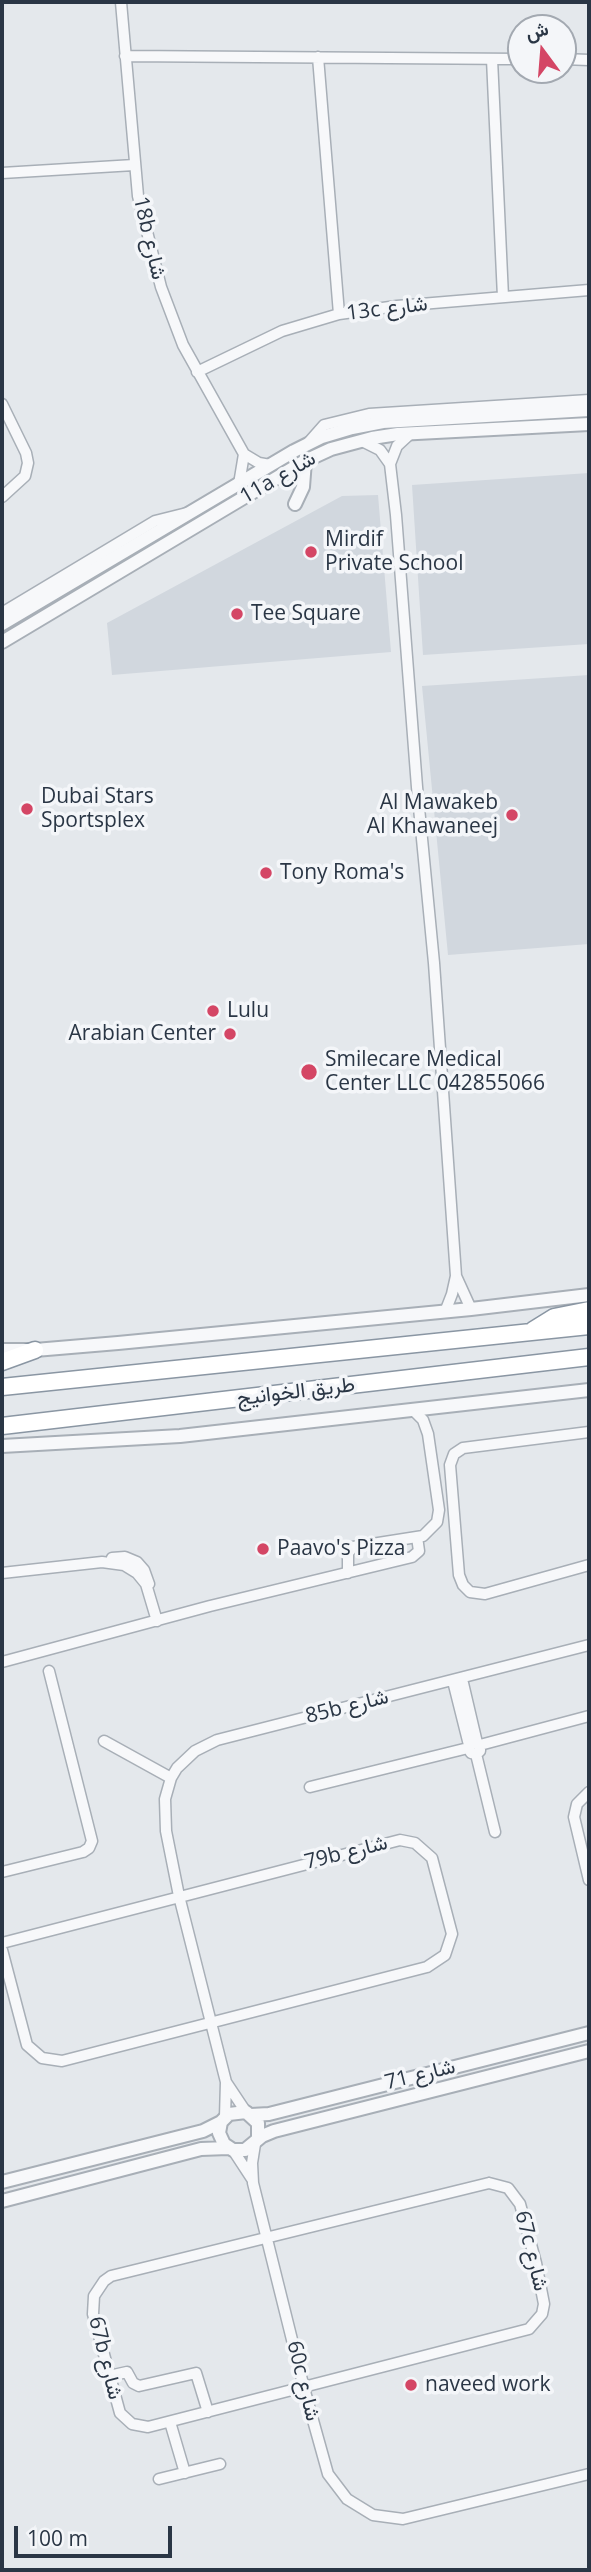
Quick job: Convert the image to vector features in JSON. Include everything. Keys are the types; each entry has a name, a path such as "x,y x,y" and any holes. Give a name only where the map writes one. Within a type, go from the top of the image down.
{"highway":[{"path":"531,1332 554,1317 589,1310"},
{"name":"طريق الخوانيج","path":"2,1387 589,1326"},
{"path":"2,1362 35,1350"},
{"name":"طريق الخوانيج","path":"2,1426 589,1357"}],"street":[{"name":"18b شارع","path":"121,2 134,165 144,227 171,316 197,372 244,454"},
{"path":"125,56 507,59"},
{"path":"318,57 339,314"},
{"path":"492,59 503,297"},
{"path":"2,173 134,165"},
{"name":"13c شارع","path":"197,372 282,331 339,314 589,290"},
{"path":"308,443 324,425 369,414 589,400"},
{"path":"2,404 26,453 28,463 25,476 2,497"},
{"name":"11a شارع","path":"2,624 308,443 352,428 383,422 589,410"},
{"name":"11a شارع","path":"2,642 305,461 331,449 359,441 411,433 589,424"},
{"path":"411,433 397,446 390,464 416,787 434,963 456,1276 445,1312"},
{"path":"359,441 376,446 390,464"},
{"path":"239,484 244,454 259,463 271,465"},
{"path":"295,504 303,486 305,461"},
{"name":"11a شارع","path":"2,613 155,521 191,512"},
{"path":"456,1276 471,1309"},
{"path":"2,1350 35,1350 445,1312 589,1294"},
{"path":"2,1446 180,1436 589,1390"},
{"path":"348,1573 348,1553 353,1547 417,1537 433,1528 439,1510 428,1434 423,1420 413,1410"},
{"path":"589,1432 463,1448 454,1454 450,1465 459,1575 466,1589 475,1594 485,1594 589,1565"},
{"path":"2,1662 415,1556 419,1551 417,1537"},
{"path":"2,1573 102,1562 119,1557 137,1562 147,1576 157,1621"},
{"name":"85b شارع","path":"171,1778 177,1768 195,1751 216,1740 589,1645"},
{"path":"2,1872 83,1852 89,1848 92,1841 49,1671"},
{"path":"457,1680 495,1832"},
{"path":"310,1787 589,1716"},
{"path":"104,1741 171,1778 164,1799 166,1831 179,1896 226,2082 223,2120 219,2133 230,2149"},
{"path":"589,1792 577,1804 574,1818 589,1880"},
{"name":"79b شارع","path":"2,1943 400,1840 421,1847 435,1865 452,1934 449,1949 440,1960 428,1967 62,2061 42,2058 34,2053 23,2036 2,1950"},
{"name":"شارع 71","path":"249,2114 269,2114 589,2033"},
{"name":"شارع 71","path":"256,2141 274,2131 589,2051"},
{"path":"2,2202 201,2149 245,2150 256,2141 258,2123 226,2082"},
{"path":"2,2182 203,2131 235,2112 249,2114"},
{"name":"60c شارع","path":"256,2141 252,2163 253,2183 323,2460 336,2488 347,2499 373,2515 396,2519 419,2517 589,2474"},
{"name":"60c شارع","path":"230,2149 253,2183"},
{"name":"67c شارع","path":"267,2236 482,2184 496,2183 508,2188 517,2198 536,2263 544,2304 542,2314 529,2329 304,2388"},
{"name":"67b شارع","path":"267,2236 120,2273 104,2281 94,2296 92,2305 109,2376 117,2406 125,2419 132,2424 148,2427 304,2388"},
{"path":"109,2376 127,2372 133,2383 139,2386 196,2373 208,2413"},
{"path":"170,2422 185,2473"},
{"path":"159,2479 220,2464"}],"shaded area":[{"path":"589,473 589,644 423,655 412,485"},
{"name":"Mirdif Private School","path":"378,495 391,652 112,675 107,623 342,496"},
{"name":"Al Mawakeb Al Khawaneej","path":"589,675 589,944 448,955 422,686"}],"place":[{"name":"Mirdif Private School","path":"311,552"},
{"name":"Tee Square","path":"237,614"},
{"name":"Dubai Stars Sportsplex","path":"27,809"},
{"name":"Al Mawakeb Al Khawaneej","path":"512,815"},
{"name":"Tony Roma's","path":"266,873"},
{"name":"Lulu","path":"213,1011"},
{"name":"Arabian Center","path":"230,1034"},
{"name":"Smilecare Medical Center LLC 042855066","path":"309,1072"},
{"name":"Paavo's Pizza","path":"263,1549"},
{"name":"naveed work","path":"411,2385"}]}
